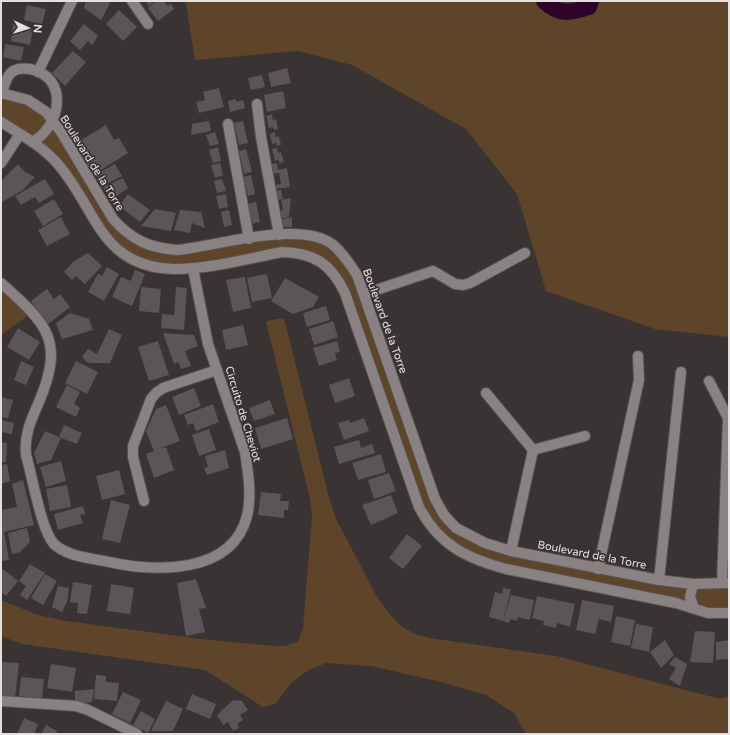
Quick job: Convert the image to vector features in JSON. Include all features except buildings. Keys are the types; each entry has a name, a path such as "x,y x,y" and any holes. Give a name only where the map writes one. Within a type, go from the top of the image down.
{"street":[{"path":"38,72 72,1"},
{"path":"132,1 148,24"},
{"path":"1,94 6,80 11,72 23,68 38,72 51,80 56,92 56,105 52,120 46,131 32,142"},
{"name":"Boulevard de la Torre","path":"1,94 28,100 39,106 52,120 113,219 132,237 145,245 159,249 178,250 294,233 305,234 331,244 349,262 364,294 435,498 444,515 456,528 485,543 511,551 598,569 659,580 693,584 725,583"},
{"path":"257,104 259,124 279,235"},
{"path":"1,122 46,152 64,172 98,228 110,243 124,254 138,261 154,266 193,268 282,252 296,252 315,258 327,265 337,278 345,293 419,507 433,530 458,551 488,564 506,569 676,603 708,612 729,613"},
{"path":"228,124 249,239"},
{"path":"1,163 20,134"},
{"path":"364,294 433,271 455,284 470,284 525,253"},
{"name":"Circuito de Cheviot","path":"1,283 33,312 42,323 48,336 51,367 47,382 27,429 25,442 26,455 46,533 54,544 64,551 123,565 160,569 177,567 211,558 228,547 239,534 246,516 248,503 248,470 245,452 205,334 193,268"},
{"path":"598,569 639,380 638,356"},
{"path":"144,501 133,457 133,446 151,400 156,393 163,388 217,370"},
{"path":"659,580 681,372"},
{"path":"708,381 728,418 725,583"},
{"path":"486,393 533,450"},
{"path":"533,450 585,436"},
{"path":"511,551 533,450"},
{"path":"693,584 690,597 694,608"},
{"path":"1,701 76,706 88,710 137,734"}],"shaded area":[{"path":"184,1 544,1 555,9 571,12 589,7 591,1 729,1 729,337 655,329 546,291 517,194 466,129 352,65 298,51 195,60 186,4"},
{"path":"1,93 39,106 113,219 159,249 249,239 318,238 349,262 435,498 468,536 598,569 729,583 729,613 488,564 433,530 337,278 296,252 172,269 124,254 64,171 1,122"},
{"path":"1,283 33,312 1,335"},
{"path":"284,318 329,497 336,519 376,595 388,612 401,626 415,634 429,638 556,656 720,699 729,696 729,734 526,734 514,713 486,695 437,681 371,666 326,663 307,671 292,682 275,704 263,707 205,670 22,644 1,636 1,600 38,615 66,621 201,639 276,646 286,646 298,641 303,629 312,515 310,499 266,321"}],"waterway":[{"path":"544,1 555,9 565,12 576,11 589,7 591,1"}]}
